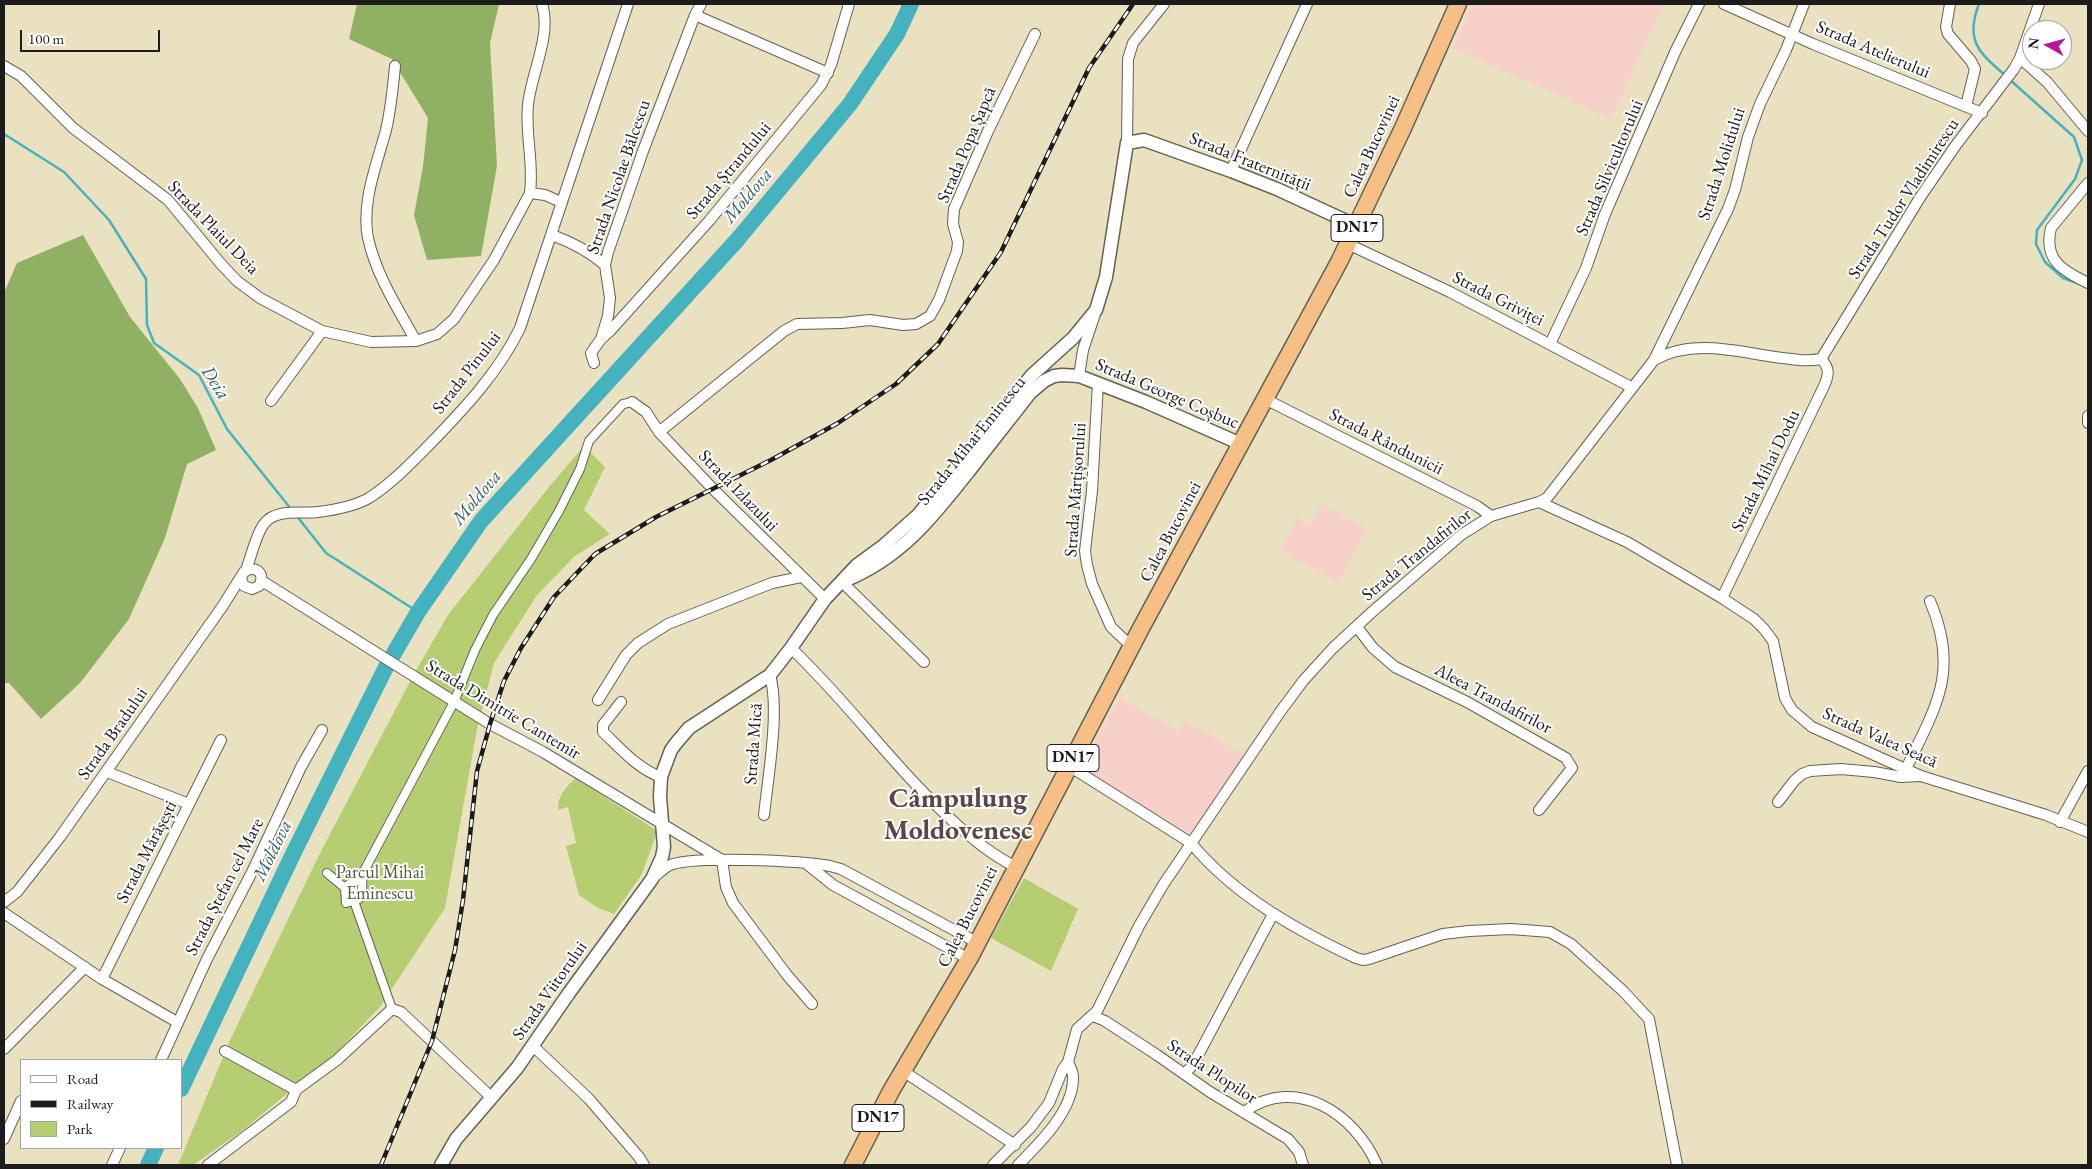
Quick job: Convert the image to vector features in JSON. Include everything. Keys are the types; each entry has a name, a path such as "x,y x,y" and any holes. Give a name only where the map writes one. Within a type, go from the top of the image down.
{"highway":[{"name":"Calea Bucovinei","path":"903,1071 978,943 1068,766 1348,244 1458,4"},
{"name":"DN17","path":"853,1165 903,1071"}],"street":[{"path":"542,4 545,17 544,26 528,106 531,164 530,193 545,195 561,202"},
{"name":"Strada Pinului","path":"244,574 265,523 276,515 343,507 368,498 408,465 451,422 511,348 520,328 552,235 561,202 628,4"},
{"name":"Strada Nicolae Bălcescu","path":"594,363 591,353 601,339 608,316 610,298 606,264 618,219 695,15 701,4"},
{"name":"Strada Ștrandului","path":"601,339 709,222 780,135 803,110 828,73 849,4"},
{"name":"Strada Mihai Eminescu","path":"842,582 864,573 892,555 928,522 1037,386 1054,376 1078,376 1083,350 1106,277 1127,143 1128,59 1133,43 1164,4"},
{"path":"1231,171 1308,4"},
{"name":"Strada Silvicultorului","path":"1550,344 1586,268 1606,214 1676,50 1699,4"},
{"name":"Strada Atelierului","path":"1724,4 1813,44 1982,113"},
{"name":"Strada Molidului","path":"1654,360 1728,208 1735,190 1751,129 1804,4"},
{"path":"1950,4 1946,27 1948,34 1971,61 1975,70 1966,106"},
{"name":"Strada Tudor Vladimirescu","path":"1821,358 1921,196 1956,145 2014,69 2040,4"},
{"path":"695,15 828,73"},
{"name":"Strada Popa Șapcă","path":"659,432 784,331 797,324 870,320 910,325 916,324 930,316 941,295 957,251 958,242 953,224 954,209 988,131 1035,34"},
{"path":"2020,58 2047,82 2088,131"},
{"name":"Strada Plaiul Deia","path":"4,66 21,76 73,128 168,200 220,264 237,281 260,298 322,331 371,342 416,341 437,334 454,319 494,260 530,193"},
{"path":"395,66 388,119 367,204 368,238 378,268 416,341"},
{"name":"Strada Fraternității","path":"1127,143 1144,140 1231,171 1277,189 1357,226"},
{"path":"2088,183 2051,228 2048,238 2049,249 2063,271 2088,283"},
{"path":"552,235 586,251 606,264"},
{"name":"Strada Griviței","path":"1348,244 1450,292 1632,387"},
{"name":"Strada Mihai Eminescu","path":"663,825 660,806 662,777 671,750 689,728 770,674 825,600 857,566 918,515 1032,375 1073,338 1096,310"},
{"path":"271,401 322,331"},
{"name":"Strada Trandafirilor","path":"1068,1062 1072,1040 1077,1029 1093,1016 1104,1000 1139,926 1191,843 1298,688 1317,664 1405,582 1450,545 1491,516 1547,498 1654,360 1677,350 1690,348 1728,350 1791,360 1809,361 1821,358"},
{"name":"Strada Mihai Dodu","path":"1722,598 1826,381 1828,368 1821,358"},
{"name":"Strada George Coșbuc","path":"1078,376 1241,444"},
{"name":"Strada Mărțișorului","path":"1098,383 1092,492 1085,551 1092,584 1111,627 1132,647"},
{"name":"Strada Rândunicii","path":"1266,399 1478,506 1491,516"},
{"path":"326,873 345,888 346,903 359,899 362,894 360,880 454,702 474,650 492,615 531,559 559,511 580,469 589,441 623,404 632,402"},
{"name":"Strada Izlazului","path":"632,402 646,412 659,432 712,489 825,600"},
{"path":"2088,416 2088,423"},
{"name":"Strada Valea Seacă","path":"1539,502 1627,542 1754,619 1772,641 1785,698 1792,710 1812,727 1921,776 2046,815 2088,832"},
{"path":"257,570 262,576 263,585 254,589 246,588 244,574 257,570"},
{"name":"Strada Bradului","path":"4,902 16,892 45,857 107,772 244,574"},
{"path":"598,700 626,655 638,643 668,624 772,583 801,577"},
{"path":"842,582 924,662"},
{"name":"Strada Dimitrie Cantemir","path":"263,585 490,724 543,752 722,860"},
{"path":"1906,769 1941,691 1945,663 1938,620 1930,602"},
{"name":"Aleea Trandafirilor","path":"1357,627 1373,648 1395,667 1467,702 1566,758 1572,768 1538,810"},
{"path":"791,648 838,697 906,776 935,806 985,849 1016,867"},
{"name":"Strada Mică","path":"764,815 774,699 770,674"},
{"path":"621,702 603,725 603,732 633,761 653,774 662,777"},
{"name":"Strada Ștefan cel Mare","path":"161,1059 207,959 253,870 301,766 322,730"},
{"name":"Strada Mărășești","path":"102,979 221,740"},
{"path":"1068,766 1191,843 1202,856 1241,890 1273,914 1346,954 1363,960 1443,934 1511,929 1550,932 1571,944 1623,991 1649,1020 1677,1165"},
{"path":"1778,802 1794,781 1810,770 1841,769 1901,777 1921,776"},
{"path":"2060,822 2088,771"},
{"path":"107,772 189,804"},
{"name":"Strada Viitorului","path":"441,1165 456,1139 492,1098 533,1046 652,879 662,857 664,847 663,825"},
{"path":"722,860 726,887 734,903 787,976 812,1004"},
{"name":"Strada Dimitrie Cantemir","path":"652,879 668,866 680,862 722,860 820,864 841,869 978,943"},
{"path":"807,864 833,884 969,959"},
{"path":"345,888 349,884 360,880"},
{"path":"354,901 392,1009"},
{"path":"4,913 102,979 177,1022"},
{"path":"1184,1074 1193,1065 1273,914"},
{"path":"4,1049 85,967"},
{"path":"208,1165 291,1102 296,1090 337,1060 392,1009"},
{"path":"392,1009 401,1012 492,1098"},
{"name":"Strada Plopilor","path":"1093,1016 1105,1021 1184,1074 1288,1139 1299,1152 1303,1165"},
{"path":"533,1046 589,1099 644,1165"},
{"path":"226,1051 296,1090"},
{"path":"993,1165 1015,1145 1049,1103 1059,1077 1068,1062"},
{"path":"1018,1165 1057,1121 1065,1106 1073,1076 1068,1062"},
{"path":"903,1071 1015,1145"},
{"path":"1244,1112 1250,1108 1282,1097 1315,1101 1338,1115 1356,1131 1377,1165"},
{"path":"4,1139 20,1103"},
{"path":"112,1165 120,1149"}],"shaded area":[{"path":"1472,4 1664,4 1611,119 1453,48"},
{"path":"1322,505 1367,529 1338,583 1279,550 1297,518 1310,526"},
{"path":"1120,698 1178,731 1184,720 1245,755 1190,834 1079,770"}],"green space":[{"path":"357,4 499,4 490,43 497,166 481,256 427,260 414,215 423,167 428,118 392,59 349,39"},
{"path":"83,235 130,317 180,379 198,408 216,450 187,464 165,538 129,619 80,683 41,719 9,683 4,683 4,293 17,263"},
{"name":"Parcul Mihai Eminescu","path":"584,446 605,467 584,510 610,534 575,556 537,595 494,663 477,729 445,908 380,1007 336,1053 242,1131 193,1165 178,1165 231,1038 318,857 414,674 448,615 549,487"},
{"path":"575,778 656,830 656,835 642,874 614,914 598,908 579,895 566,846 576,843 568,807 558,810 561,796"},
{"path":"1024,878 1078,909 1051,971 991,938"}],"waterway":[{"name":"Moldova","path":"182,1087 293,854 386,667 418,612 481,521 738,239 850,104 897,34 911,4"},
{"path":"1979,4 1973,27 1974,36 1981,52 2005,75"},
{"path":"2009,79 2074,137 2082,160 2075,179 2037,230 2036,244 2045,262 2063,278 2082,285"},
{"name":"Deia","path":"4,134 64,172 109,220 146,279 147,325 154,343 199,375 227,429 291,509"},
{"name":"Deia","path":"296,515 326,553 418,612"},
{"name":"Moldova","path":"148,1165 156,1149"}],"railway":[{"path":"381,1165 432,1041 455,950 463,900 477,771 490,724 504,681 521,648 554,597 595,554 656,517 771,460 838,423 896,384 938,344 1001,252 1089,68 1133,4"}],"district":[{"name":"Câmpulung Moldovenesc","path":"958,815"}]}
